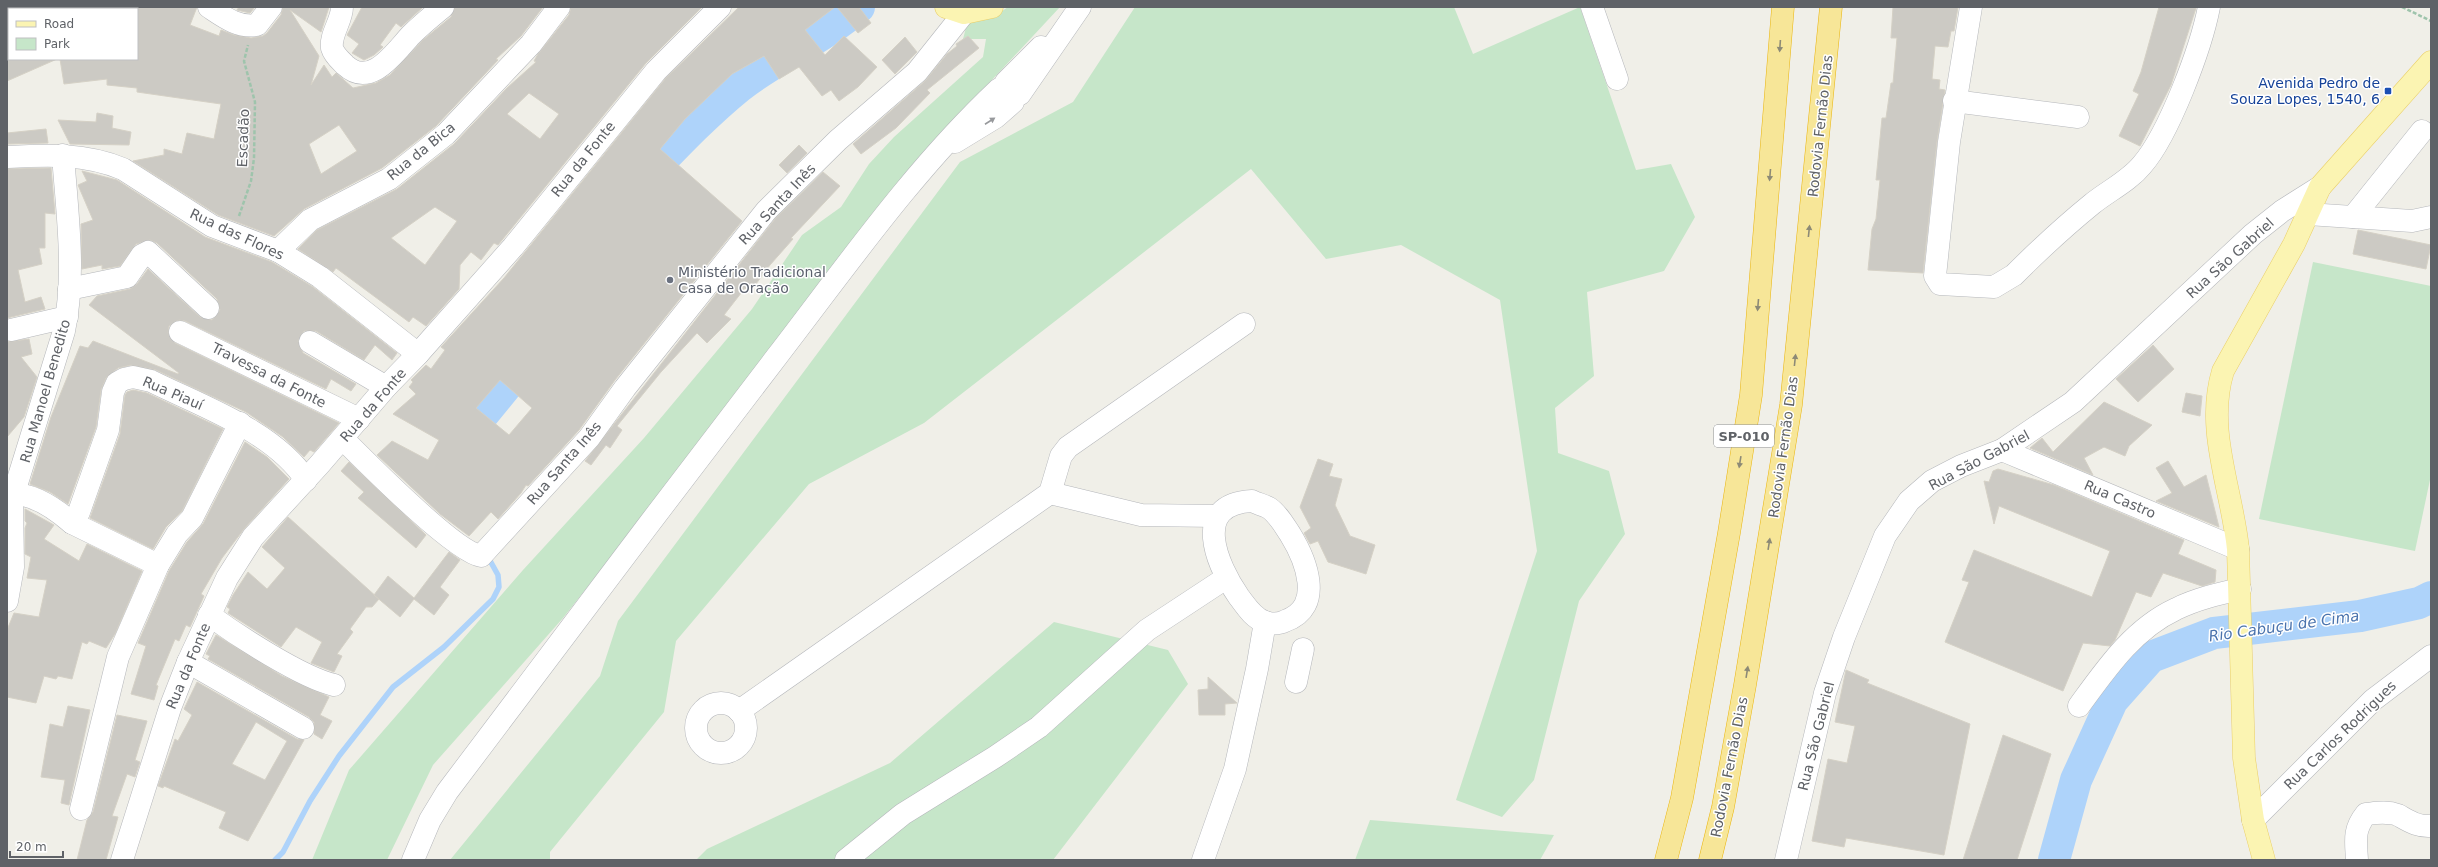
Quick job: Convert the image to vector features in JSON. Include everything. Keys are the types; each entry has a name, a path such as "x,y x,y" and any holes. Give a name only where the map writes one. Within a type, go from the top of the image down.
{"highway":[{"name":"SP-010","path":"1666,860 1682,798 1730,533 1751,395 1783,7"},
{"name":"Rodovia Fernão Dias","path":"1710,860 1723,807 1745,685 1791,405 1831,7"}],"main road":[{"path":"955,10 992,7"},
{"path":"2264,860 2253,820 2244,758 2238,549 2236,529 2217,436 2216,403 2218,387 2223,371 2294,244 2320,187 2431,62"}],"street":[{"path":"209,7 253,33 271,7"},
{"path":"342,7 332,40 332,49 347,66 355,71 364,73 385,64 417,29 443,7"},
{"name":"Rua da Bica","path":"278,251 310,220 389,179 446,134 531,44 559,7"},
{"name":"Rua da Fonte","path":"122,860 170,708 188,662 227,578 253,536 306,480 343,439 386,387 418,354 513,248 651,77 720,7"},
{"path":"1592,7 1616,79"},
{"path":"1971,7 1954,102 1935,276 1938,283 1944,285 1984,288 2003,284 2093,204 2142,166 2163,131 2179,95 2200,42 2209,7"},
{"name":"Rua Santa Inês","path":"343,439 385,482 451,538 471,554 481,556 589,438 625,388 766,211 838,140 916,72 955,10"},
{"path":"413,860 430,820 447,792 603,582 902,195 944,147 996,117 1009,92 1074,14"},
{"path":"1954,102 2078,117"},
{"path":"2353,217 2422,131"},
{"name":"Rua das Flores","path":"7,157 62,155 108,163 123,169 188,212 232,235 278,251 320,277 418,354"},
{"name":"Rua Manoel Benedito","path":"7,601 13,567 11,496 67,317 69,289 62,155"},
{"name":"Rua São Gabriel","path":"1786,860 1825,693 1862,590 1885,536 1909,501 1932,481 1960,466 2002,450 2036,429 2073,402 2253,234 2282,211 2320,187"},
{"path":"2308,214 2412,221 2431,217"},
{"path":"69,289 127,277 142,255 148,252 208,308"},
{"path":"11,330 67,317"},
{"path":"739,711 1050,493 1061,456 1068,447 1244,324"},
{"name":"Travessa da Fonte","path":"180,332 359,419"},
{"path":"310,342 386,387"},
{"name":"Rua Piauí","path":"72,523 79,512 108,430 113,392 117,383 124,379 141,378 151,380 240,423 287,459 306,480"},
{"path":"81,809 118,657 158,565 177,534 192,518 240,423"},
{"name":"Rua Castro","path":"2002,450 2238,549"},
{"path":"1050,493 1141,515 1217,516"},
{"path":"11,496 30,497 63,515 72,523 158,565"},
{"path":"1252,501 1270,508 1281,520 1297,545 1306,568 1309,587 1307,604 1296,618 1279,624 1264,622 1251,613 1226,578 1214,546 1217,516 1228,506 1236,502 1252,501"},
{"path":"846,860 902,814 1039,727 1147,630 1226,578"},
{"path":"2079,706 2107,668 2149,624 2176,609 2205,598 2240,593"},
{"path":"209,615 293,666 317,679 334,685"},
{"path":"1204,860 1235,769 1253,691 1264,622"},
{"path":"1296,682 1304,649"},
{"name":"Rua Carlos Rodrigues","path":"2253,820 2373,700 2431,656"},
{"path":"188,662 303,728"},
{"path":"2357,860 2357,824 2366,814 2382,812 2397,815 2411,823 2431,826"}],"path":[{"path":"2402,7 2431,21"},
{"name":"Escadão","path":"232,235 251,181 254,158 255,102 244,61 253,33"}],"green space":[{"path":"1008,7 1060,7 962,112 563,618 433,765 387,860 312,860 349,770 523,570 644,438 752,309 802,235 841,207 869,164 894,137 983,57 986,39 963,39 968,20 992,18"},
{"path":"1135,7 1454,7 1473,54 1580,7 1636,170 1671,164 1695,217 1664,271 1587,292 1594,376 1555,408 1558,453 1609,471 1625,534 1579,601 1534,780 1502,817 1456,800 1537,551 1500,300 1401,245 1326,259 1251,169 924,423 809,484 676,641 664,712 550,852 550,860 450,860 600,676 618,621 960,162 1073,102"},
{"path":"2313,262 2431,286 2431,475 2415,551 2259,519"},
{"path":"1054,622 1168,650 1188,684 1053,860 696,860 707,849 890,763"},
{"path":"1370,820 1554,835 1540,860 1355,860"}],"building":[{"path":"137,7 197,7 190,25 219,36 221,30 234,35 251,38 263,36 267,33 281,15 283,7 329,7 321,32 290,10 319,56 311,85 324,65 332,77 336,73 353,88 376,83 390,75 423,40 451,17 455,7 543,7 521,36 496,59 498,60 436,126 382,168 304,209 274,236 218,215 133,161 164,155 164,149 182,154 187,133 214,139 221,104 137,92 137,88 107,85 107,79 64,84 60,60 138,60","holes":["339,125 357,151 321,174 309,144"]},
{"path":"239,7 255,7 250,13 237,10"},
{"path":"362,7 422,8 401,27 396,23 380,45 383,47 374,55 364,60 352,53 359,44 347,35"},
{"path":"571,7 702,7 646,63 498,245 494,243 481,260 471,252 460,265 459,289 426,326 413,317 409,322 336,268 333,272 298,249 317,230 397,189 454,144 507,88 536,62 534,61 538,54 569,15","holes":["529,93 559,114 540,139 507,114","435,207 457,221 425,265 391,238"]},
{"path":"739,7 835,7 805,30 825,55 844,36 877,67 858,87 839,101 831,90 822,96 799,67 779,79 764,56 732,74 685,119 660,149 742,221 615,380 579,430 528,486 526,485 521,493 498,519 491,512 469,536 440,514 377,455 392,441 428,460 439,440 393,414 416,394 409,387 413,382 411,380 426,365 431,369 445,350 441,347 504,278 665,79","holes":["500,380 532,408 509,435 476,408"]},
{"path":"837,7 859,7 871,23 858,33"},
{"path":"1893,7 1958,7 1954,31 1951,31 1948,47 1935,46 1932,79 1940,80 1939,89 1945,90 1937,141 1923,273 1868,270 1872,229 1876,219 1880,180 1876,180 1882,118 1886,118 1891,83 1893,83 1897,38 1891,38"},
{"path":"2159,7 2196,8 2171,85 2140,146 2119,136 2139,94 2133,91 2141,72"},
{"path":"968,36 979,48 927,90 930,93 896,128 861,154 853,144 925,81 947,54 957,46 956,44"},
{"path":"905,37 917,52 895,74 882,60"},
{"path":"7,59 55,60 7,81"},
{"path":"97,113 113,116 112,128 131,132 129,145 70,144 58,120 96,122"},
{"path":"46,129 48,143 7,144 7,133"},
{"path":"799,145 807,153 787,173 779,165"},
{"path":"51,168 55,214 45,213 45,248 39,248 42,264 18,270 25,302 41,297 45,309 7,318 7,169"},
{"path":"82,171 117,180 205,237 272,262 313,287 397,353 392,360 375,345 364,360 316,331 304,331 298,341 303,353 356,384 351,391 331,379 326,389 185,321 179,320 169,326 168,333 175,343 339,423 314,452 310,450 304,457 283,437 246,412 156,370 131,365 118,368 106,378 101,390 96,427 68,504 50,492 30,484 51,417 80,346 88,348 93,341 178,374 179,373 89,305 97,296 130,289 137,284 148,269 200,317 212,320 220,310 217,299 157,243 150,240 136,244 120,266 102,269 102,265 82,269 81,224 93,220 78,185 87,181"},
{"path":"823,172 840,186 791,238 793,239 770,265 750,292 745,288 724,315 731,319 707,343 697,333 661,372 617,426 622,430 610,448 606,445 591,465 585,461 775,219"},
{"path":"2358,230 2431,245 2426,269 2353,254"},
{"path":"29,339 32,354 21,357 37,377 24,417 7,437 7,342"},
{"path":"2153,345 2174,369 2138,402 2116,379"},
{"path":"133,390 147,393 223,429 182,511 166,527 153,549 90,518 120,434 125,395 127,392"},
{"path":"2186,393 2202,396 2200,416 2182,412"},
{"path":"2104,402 2152,425 2129,446 2125,456 2104,447 2084,458 2093,475 2030,448 2042,438 2053,452"},
{"path":"245,442 267,457 289,479 244,529 222,558 201,594 204,596 190,627 186,625 179,641 175,639 156,685 158,686 154,700 131,694 146,646 138,643 169,571 187,542 203,524"},
{"path":"1318,459 1333,464 1329,476 1342,479 1335,505 1350,536 1375,545 1366,574 1328,562 1318,541 1310,544 1304,533 1311,528 1300,507"},
{"path":"2168,461 2184,487 2206,475 2219,527 2156,501 2172,493 2156,468"},
{"path":"349,462 426,535 416,548 358,498 364,492 341,471"},
{"path":"1998,469 2054,485 2184,540 2178,554 2216,570 2215,582 2202,586 2163,573 2151,597 2136,592 2115,640 2110,646 2083,643 2063,691 1945,642 1969,582 1962,580 1974,550 2092,597 2110,551 1999,506 1994,524 1984,481 1989,482 1993,471"},
{"path":"25,509 54,525 44,539 79,561 87,544 142,571 115,634 106,648 89,641 87,644 82,642 72,679 58,676 56,679 44,676 36,703 7,697 7,630 14,613 39,617 47,580 27,578 31,557 25,554 25,528 27,523 25,521"},
{"path":"288,517 379,599 372,607 366,607 350,629 353,632 337,654 342,656 334,672 311,663 322,642 296,627 281,647 228,613 230,609 227,607 248,572 267,589 285,568 262,547"},
{"path":"449,552 460,560 440,587 449,595 434,615 414,599 400,617 374,595 388,576 414,598"},
{"path":"216,635 282,676 329,697 320,715 332,721 322,739 314,734 314,722 309,717 208,659 210,656 206,654"},
{"path":"1846,670 1869,680 1867,683 1970,724 1944,855 1846,838 1844,847 1812,841 1828,759 1847,763 1855,726 1835,722"},
{"path":"1208,677 1237,703 1225,704 1225,715 1199,715 1198,690 1208,689"},
{"path":"197,682 297,739 304,740 248,841 219,828 226,812 164,786 163,788 158,786 175,739 178,741 192,715 184,709","holes":["256,722 287,741 265,780 232,764"]},
{"path":"68,706 90,710 69,805 61,803 65,780 41,777 50,724 63,727"},
{"path":"117,715 147,721 135,760 140,762 135,777 127,774 112,816 118,817 106,860 77,860 87,820 93,812"},
{"path":"2003,735 2051,754 2017,860 1963,860"}],"waterway":[{"path":"636,187 673,148 739,87 769,66 830,29 859,7"},
{"path":"463,439 534,352"},
{"path":"275,860 283,852 310,801 339,756 393,687 444,647 493,599 499,587 498,575 488,557"},
{"name":"Rio Cabuçu de Cima","path":"2054,860 2076,780 2112,701 2151,657 2214,633 2360,616 2419,603 2431,597"}],"place":[{"name":"Avenida Pedro de Souza Lopes, 1540, 6","path":"2388,91"},
{"name":"Ministério Tradicional Casa de Oração","path":"670,280"}]}
